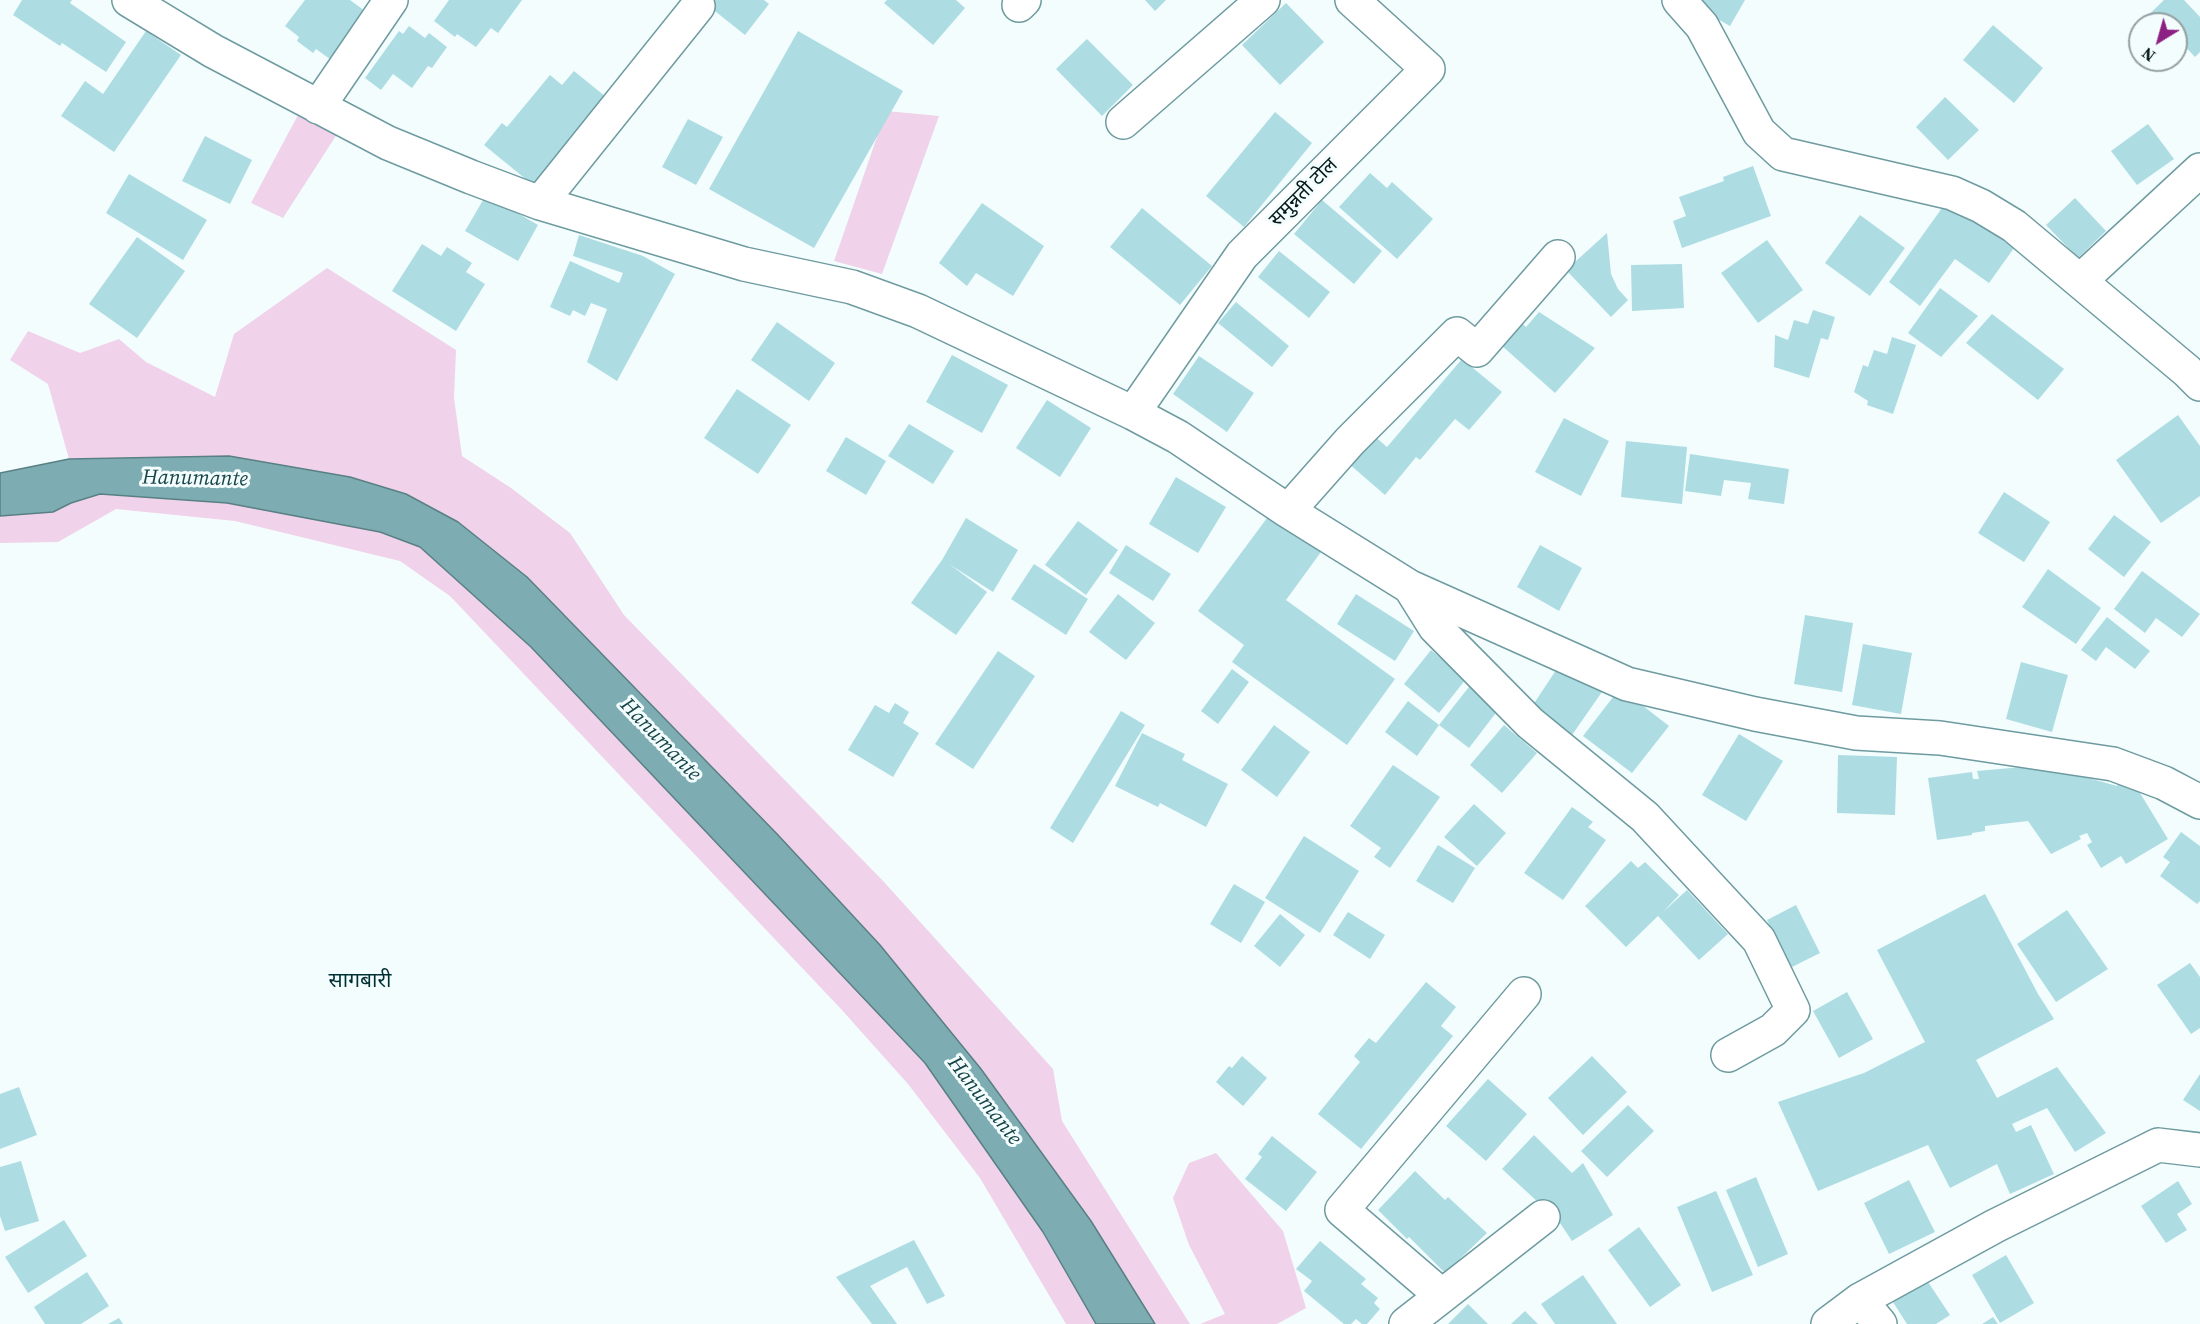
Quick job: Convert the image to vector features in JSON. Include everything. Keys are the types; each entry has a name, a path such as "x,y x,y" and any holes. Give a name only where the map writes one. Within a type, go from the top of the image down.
{"street":[{"path":"129,0 213,51 388,143 540,203 744,264 852,287 918,310 1134,413 1178,437 1288,511 1410,587 1628,684 1755,714 1856,733 1940,738 2113,764 2164,783 2200,802"},
{"path":"318,107 391,0"},
{"path":"1123,122 1263,0"},
{"name":"समुन्नती टोल","path":"1134,413 1242,255 1428,69 1352,0"},
{"path":"1679,0 1702,26 1759,132 1783,154 1952,193 1981,206 2014,226 2200,384"},
{"path":"540,203 698,6"},
{"path":"2080,281 2200,170"},
{"path":"1288,511 1350,441 1457,334 1477,350 1558,257"},
{"path":"1410,587 1435,627 1458,651 1530,723 1646,817 1759,940 1793,1011 1773,1030 1728,1055"},
{"path":"1441,1295 1342,1210 1524,994"},
{"path":"1827,1324 1870,1312 1995,1226 2158,1145 2200,1150"},
{"path":"1406,1324 1543,1217"}],"shaded area":[{"path":"886,111 939,116 882,274 834,261"},
{"path":"298,115 339,131 283,218 251,203"},
{"path":"327,268 456,350 454,398 462,456 511,488 570,533 624,615 884,882 1053,1069 1062,1121 1190,1324 1155,1324 1091,1221 530,580 458,522 406,494 350,477 229,456 69,459 48,384 10,360 28,331 80,353 119,339 146,362 215,397 234,334"},
{"path":"100,494 227,503 380,532 420,547 531,647 925,1063 1043,1232 1096,1324 1066,1324 980,1178 908,1084 841,1009 450,596 400,561 235,521 116,509 58,542 0,543 0,516 53,512 71,503"},
{"path":"1216,1153 1283,1231 1306,1308 1277,1324 1200,1324 1225,1314 1189,1245 1173,1198 1189,1163"}],"water":[{"name":"Hanumante","path":"229,456 350,477 406,494 458,522 527,577 778,835 880,945 981,1069 1091,1221 1155,1324 1096,1324 1043,1232 925,1063 531,647 420,547 380,532 227,503 100,494 71,503 53,512 0,516 0,473 69,459"}],"building":[{"path":"22,0 72,0 70,3 126,42 106,72 62,43 60,46 13,15"},
{"path":"305,0 350,0 369,14 334,62 316,49 313,53 297,41 299,37 285,26"},
{"path":"449,0 522,0 498,33 491,28 476,47 457,34 455,37 434,21"},
{"path":"701,0 764,0 769,4 745,35"},
{"path":"887,0 956,0 965,8 933,45 884,3"},
{"path":"1145,0 1166,0 1155,11"},
{"path":"1688,0 1745,0 1730,26 1687,2"},
{"path":"2164,0 2184,0 2200,17 2200,52 2195,57 2188,50 2188,12 2152,12"},
{"path":"1286,3 1324,42 1280,85 1242,45"},
{"path":"1993,25 2043,68 2014,103 1963,60"},
{"path":"409,26 425,38 429,33 447,47 432,68 428,66 412,88 393,74 381,90 365,78 399,31 403,34"},
{"path":"146,31 181,55 114,152 61,116 85,81 103,94"},
{"path":"798,31 903,91 814,248 709,189"},
{"path":"1087,39 1133,85 1102,116 1056,69"},
{"path":"574,71 606,97 533,185 484,145 502,123 507,127 550,75 562,85"},
{"path":"1945,97 1979,130 1948,160 1916,127"},
{"path":"1275,112 1312,143 1244,227 1206,196"},
{"path":"688,119 723,137 696,185 662,167"},
{"path":"2148,124 2174,159 2137,185 2111,151"},
{"path":"205,136 252,160 230,204 182,181"},
{"path":"1753,166 1771,216 1682,248 1673,221 1686,216 1679,197 1724,181 1723,177"},
{"path":"1370,173 1387,188 1392,182 1433,219 1397,259 1339,207"},
{"path":"129,174 207,220 183,260 106,213"},
{"path":"486,195 538,225 518,261 465,231"},
{"path":"2075,198 2106,231 2078,258 2046,225"},
{"path":"1322,200 1382,251 1354,284 1294,234"},
{"path":"1947,201 2014,248 1989,283 1955,259 1920,306 1889,282"},
{"path":"982,203 1044,246 1013,296 976,273 967,286 939,263"},
{"path":"1142,208 1212,266 1180,305 1110,247"},
{"path":"1860,215 1905,248 1870,296 1825,263"},
{"path":"1607,233 1611,274 1618,289 1628,300 1611,317 1566,270"},
{"path":"579,235 643,256 675,274 617,381 587,362 607,309 591,303 585,316 573,310 570,316 550,307 570,261 619,283 623,273 573,256"},
{"path":"137,237 185,271 137,338 89,304"},
{"path":"1767,240 1803,290 1758,323 1721,273"},
{"path":"422,244 441,256 447,247 472,263 466,272 485,284 456,331 392,291"},
{"path":"1279,251 1330,292 1309,318 1258,277"},
{"path":"1682,264 1684,308 1632,311 1631,265"},
{"path":"1940,288 1978,316 1941,357 1908,333"},
{"path":"1236,302 1289,346 1272,367 1218,323"},
{"path":"1813,310 1835,317 1828,340 1821,338 1809,378 1774,367 1775,335 1788,340 1794,320 1808,324"},
{"path":"1539,312 1595,348 1555,393 1501,345 1521,322 1526,327"},
{"path":"1992,314 2064,369 2038,400 1966,343"},
{"path":"777,322 835,363 809,401 751,360"},
{"path":"1892,337 1916,345 1893,414 1867,405 1868,401 1854,392 1863,365 1868,367 1874,350 1887,354"},
{"path":"952,355 1008,385 982,433 926,402"},
{"path":"1199,356 1254,393 1227,432 1173,394"},
{"path":"1462,359 1502,392 1469,430 1455,419 1420,460 1416,457 1385,495 1348,463 1372,434 1387,447"},
{"path":"737,389 791,425 758,474 704,438"},
{"path":"1047,400 1091,428 1060,477 1016,448"},
{"path":"2178,415 2200,446 2200,496 2161,523 2116,460"},
{"path":"1564,418 1609,441 1581,496 1535,472"},
{"path":"909,424 954,451 933,484 888,456"},
{"path":"846,437 886,461 866,495 826,471"},
{"path":"1626,441 1687,447 1682,504 1621,497"},
{"path":"1690,454 1789,469 1784,504 1748,499 1751,483 1724,480 1721,496 1685,491"},
{"path":"1176,477 1226,507 1198,553 1149,524"},
{"path":"2004,492 2050,522 2024,562 1978,533"},
{"path":"1270,514 1321,552 1286,600 1395,679 1347,745 1232,662 1244,645 1198,611"},
{"path":"2114,515 2151,542 2124,577 2088,549"},
{"path":"966,518 1018,550 993,592 949,564 987,592 956,635 911,603 942,560"},
{"path":"1078,521 1118,550 1086,595 1045,565"},
{"path":"1126,545 1171,574 1153,601 1109,573"},
{"path":"1540,545 1582,568 1559,611 1517,587"},
{"path":"1034,564 1088,599 1066,635 1011,599"},
{"path":"2048,569 2101,608 2076,644 2022,607"},
{"path":"2142,571 2200,614 2182,637 2156,618 2145,633 2114,609"},
{"path":"1118,594 1155,623 1126,660 1089,632"},
{"path":"1356,594 1414,631 1395,661 1337,624"},
{"path":"1805,615 1853,623 1842,692 1794,684"},
{"path":"2107,617 2150,651 2135,669 2106,647 2096,661 2081,650"},
{"path":"1863,644 1912,653 1901,714 1852,705"},
{"path":"1431,650 1466,679 1439,713 1404,684"},
{"path":"998,651 1035,676 973,769 935,744"},
{"path":"1562,661 1604,689 1572,735 1531,708"},
{"path":"2021,662 2068,675 2052,732 2006,719"},
{"path":"1232,669 1249,682 1218,724 1201,711"},
{"path":"1472,683 1502,705 1469,748 1439,725"},
{"path":"1620,688 1669,726 1632,773 1583,736"},
{"path":"1408,701 1439,725 1417,756 1385,732"},
{"path":"895,703 909,712 903,723 919,733 893,777 848,750 875,705 889,713"},
{"path":"1121,711 1145,725 1073,843 1050,828"},
{"path":"1274,725 1310,752 1277,797 1241,770"},
{"path":"1504,725 1537,753 1502,793 1470,765"},
{"path":"1142,733 1185,754 1182,760 1228,784 1206,827 1160,803 1158,807 1115,786"},
{"path":"1739,734 1783,761 1746,821 1702,795"},
{"path":"1838,755 1897,757 1895,815 1837,813"},
{"path":"1393,765 1440,797 1390,868 1374,857 1381,848 1350,826"},
{"path":"2022,767 2085,777 2117,786 2119,781 2137,788 2168,839 2126,864 2121,856 2101,868 2087,845 2092,842 2087,833 2079,836 2081,839 2051,854 2028,821 1985,826 1985,831 1972,833 1972,835 1937,840 1928,778 1972,772 1973,779 1979,779 1977,771"},
{"path":"1474,804 1506,833 1477,866 1444,837"},
{"path":"1572,807 1593,822 1588,827 1606,840 1563,900 1524,873"},
{"path":"2181,832 2200,846 2200,901 2197,904 2160,876 2170,862 2163,857"},
{"path":"1304,836 1359,871 1320,933 1265,898"},
{"path":"1438,845 1475,868 1453,903 1416,881"},
{"path":"1631,861 1638,868 1645,862 1679,895 1663,912 1687,890 1728,934 1699,960 1658,916 1626,947 1585,906"},
{"path":"1234,884 1265,902 1241,943 1210,924"},
{"path":"1985,894 2038,994 2054,1019 1976,1060 1997,1098 2057,1067 2106,1133 2075,1152 2047,1108 2012,1124 2016,1132 2031,1125 2054,1174 2010,1194 1997,1164 1950,1188 1928,1145 1818,1191 1778,1102 1864,1073 1925,1042 1877,950"},
{"path":"1796,905 1820,953 1790,968 1767,920"},
{"path":"2067,910 2108,969 2056,1002 2017,944"},
{"path":"1348,912 1385,935 1370,959 1333,935"},
{"path":"1280,914 1305,935 1280,967 1254,946"},
{"path":"2190,963 2200,977 2200,1028 2191,1034 2157,985"},
{"path":"1426,982 1456,1007 1441,1026 1453,1036 1361,1149 1318,1114 1360,1062 1354,1056 1369,1038 1376,1043"},
{"path":"1847,992 1873,1039 1839,1058 1813,1011"},
{"path":"1242,1056 1267,1078 1243,1106 1216,1082 1229,1066 1232,1068"},
{"path":"1592,1056 1627,1092 1583,1135 1548,1098"},
{"path":"2200,1074 2200,1111 2183,1100"},
{"path":"1488,1079 1527,1114 1486,1161 1446,1126"},
{"path":"19,1087 37,1135 0,1149 0,1094"},
{"path":"1628,1105 1654,1131 1607,1177 1581,1151"},
{"path":"1534,1135 1572,1173 1583,1163 1613,1215 1572,1241 1544,1199 1539,1203 1502,1169"},
{"path":"1272,1136 1317,1172 1286,1211 1245,1179 1262,1157 1258,1154"},
{"path":"21,1161 39,1221 5,1231 0,1216 0,1167"},
{"path":"1415,1171 1445,1200 1448,1197 1487,1233 1445,1273 1378,1210"},
{"path":"1756,1177 1788,1254 1758,1267 1726,1190"},
{"path":"1909,1180 1935,1232 1889,1254 1864,1203"},
{"path":"2178,1181 2192,1204 2177,1214 2187,1230 2166,1243 2141,1206"},
{"path":"1716,1191 1753,1275 1712,1292 1677,1207"},
{"path":"64,1220 87,1256 28,1293 5,1257"},
{"path":"1639,1227 1681,1285 1650,1307 1608,1250"},
{"path":"914,1240 945,1296 927,1304 907,1267 870,1286 897,1324 872,1324 836,1277"},
{"path":"1320,1241 1366,1279 1361,1284 1378,1298 1374,1303 1380,1309 1367,1324 1362,1324 1356,1319 1351,1324 1344,1324 1304,1291 1312,1281 1296,1269"},
{"path":"2006,1255 2034,1303 2000,1323 1972,1275"},
{"path":"87,1272 109,1306 81,1324 45,1324 34,1307"},
{"path":"1583,1275 1617,1324 1555,1324 1541,1304"},
{"path":"1926,1279 1950,1315 1936,1324 1907,1324 1889,1296"},
{"path":"1468,1304 1488,1324 1448,1324"},
{"path":"1525,1311 1538,1324 1511,1324"},
{"path":"1993,1317 1998,1324 1982,1324"},
{"path":"119,1318 123,1324 108,1324"}],"district":[{"name":"सागबारी","path":"360,982"}]}
